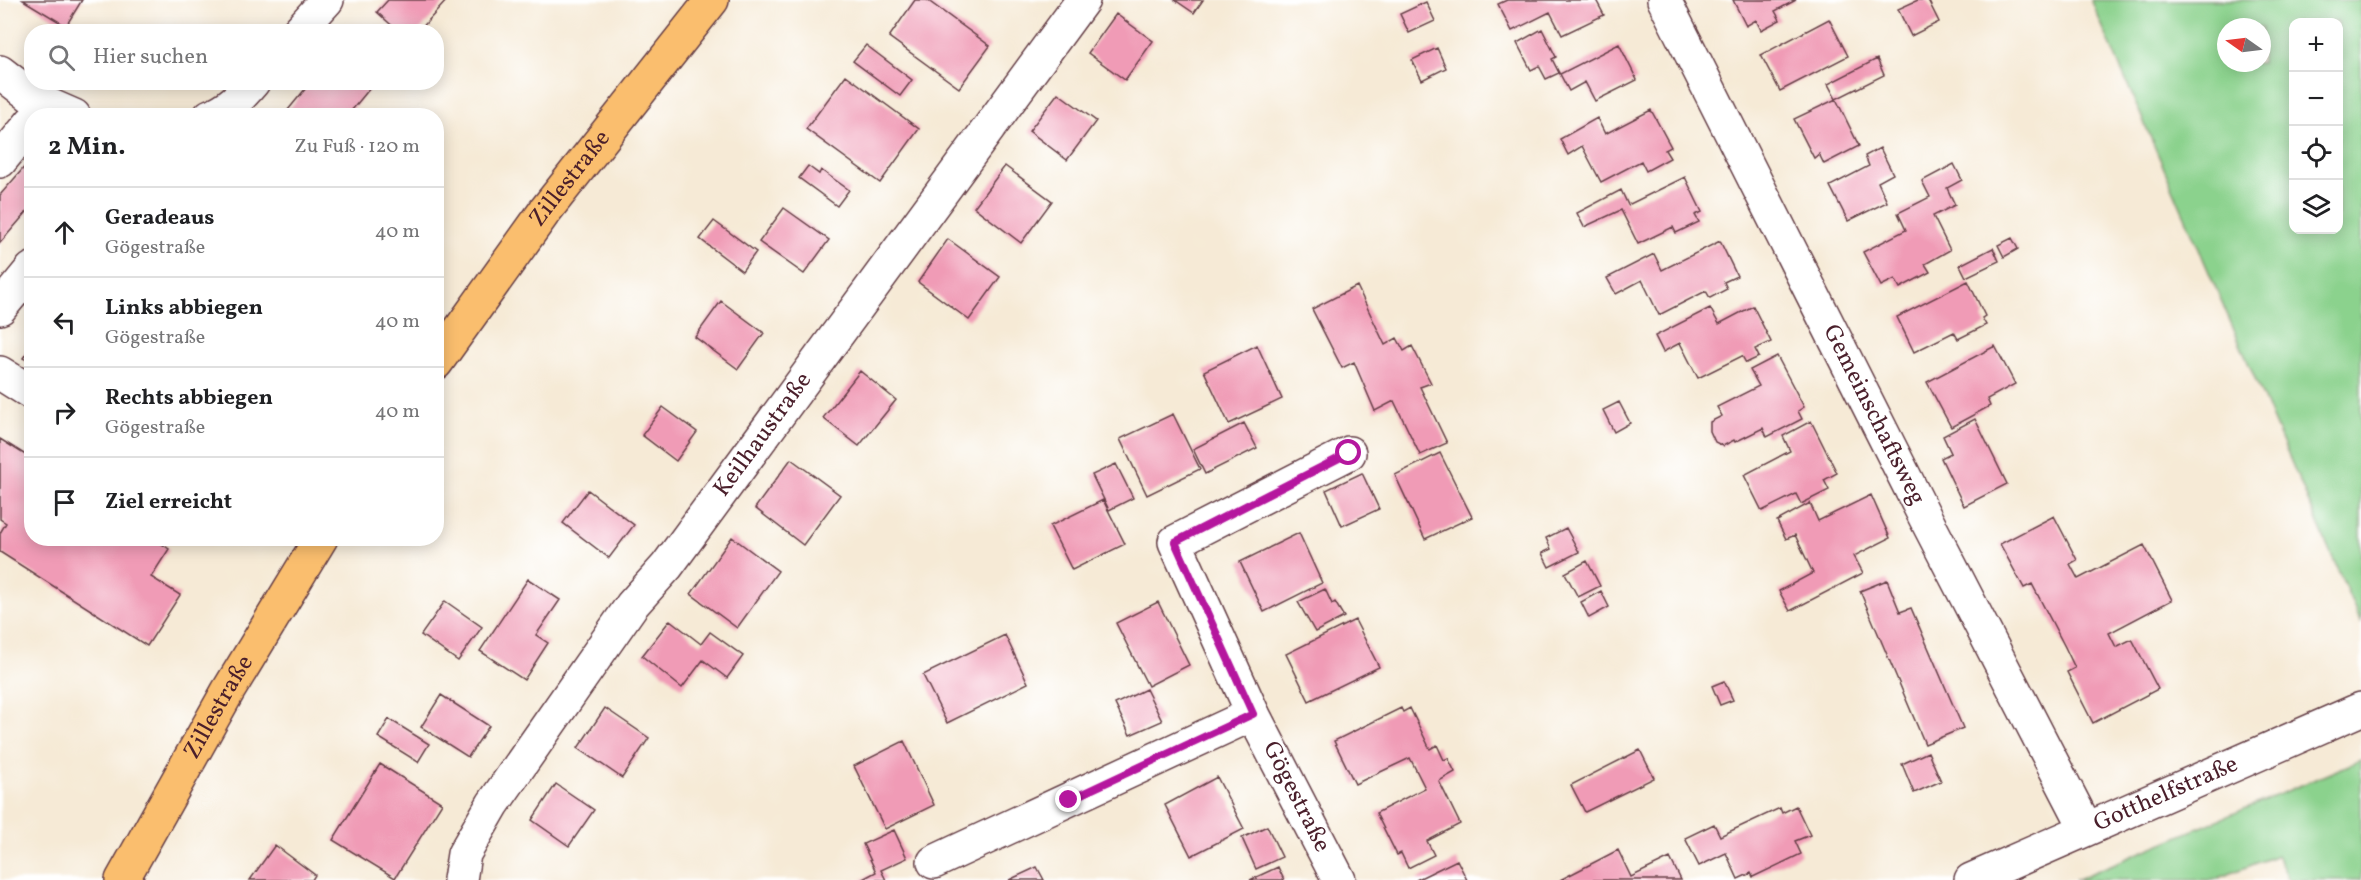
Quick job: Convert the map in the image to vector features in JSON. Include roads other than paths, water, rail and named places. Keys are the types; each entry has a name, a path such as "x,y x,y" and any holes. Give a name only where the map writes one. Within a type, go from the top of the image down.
{"main road":[{"name":"Zillestraße","path":"444,352 545,211 712,0"},
{"name":"Zillestraße","path":"122,880 228,691 316,546"}],"street":[{"path":"305,24 327,0"},
{"name":"Keilhaustraße","path":"460,880 464,854 493,804 632,605 667,566 1083,0"},
{"name":"Gemeinschaftsweg","path":"1664,0 1925,517 2086,828"},
{"path":"0,72 35,99 42,108"},
{"path":"225,108 240,98 246,90"},
{"path":"0,161 24,137"},
{"path":"0,308 24,279"},
{"path":"0,373 24,388"},
{"name":"Gögestraße","path":"1339,880 1253,714 1175,542 1349,453"},
{"name":"Gotthelfstraße","path":"1971,880 2361,709"},
{"name":"Gögestraße","path":"934,862 1253,714"}]}
